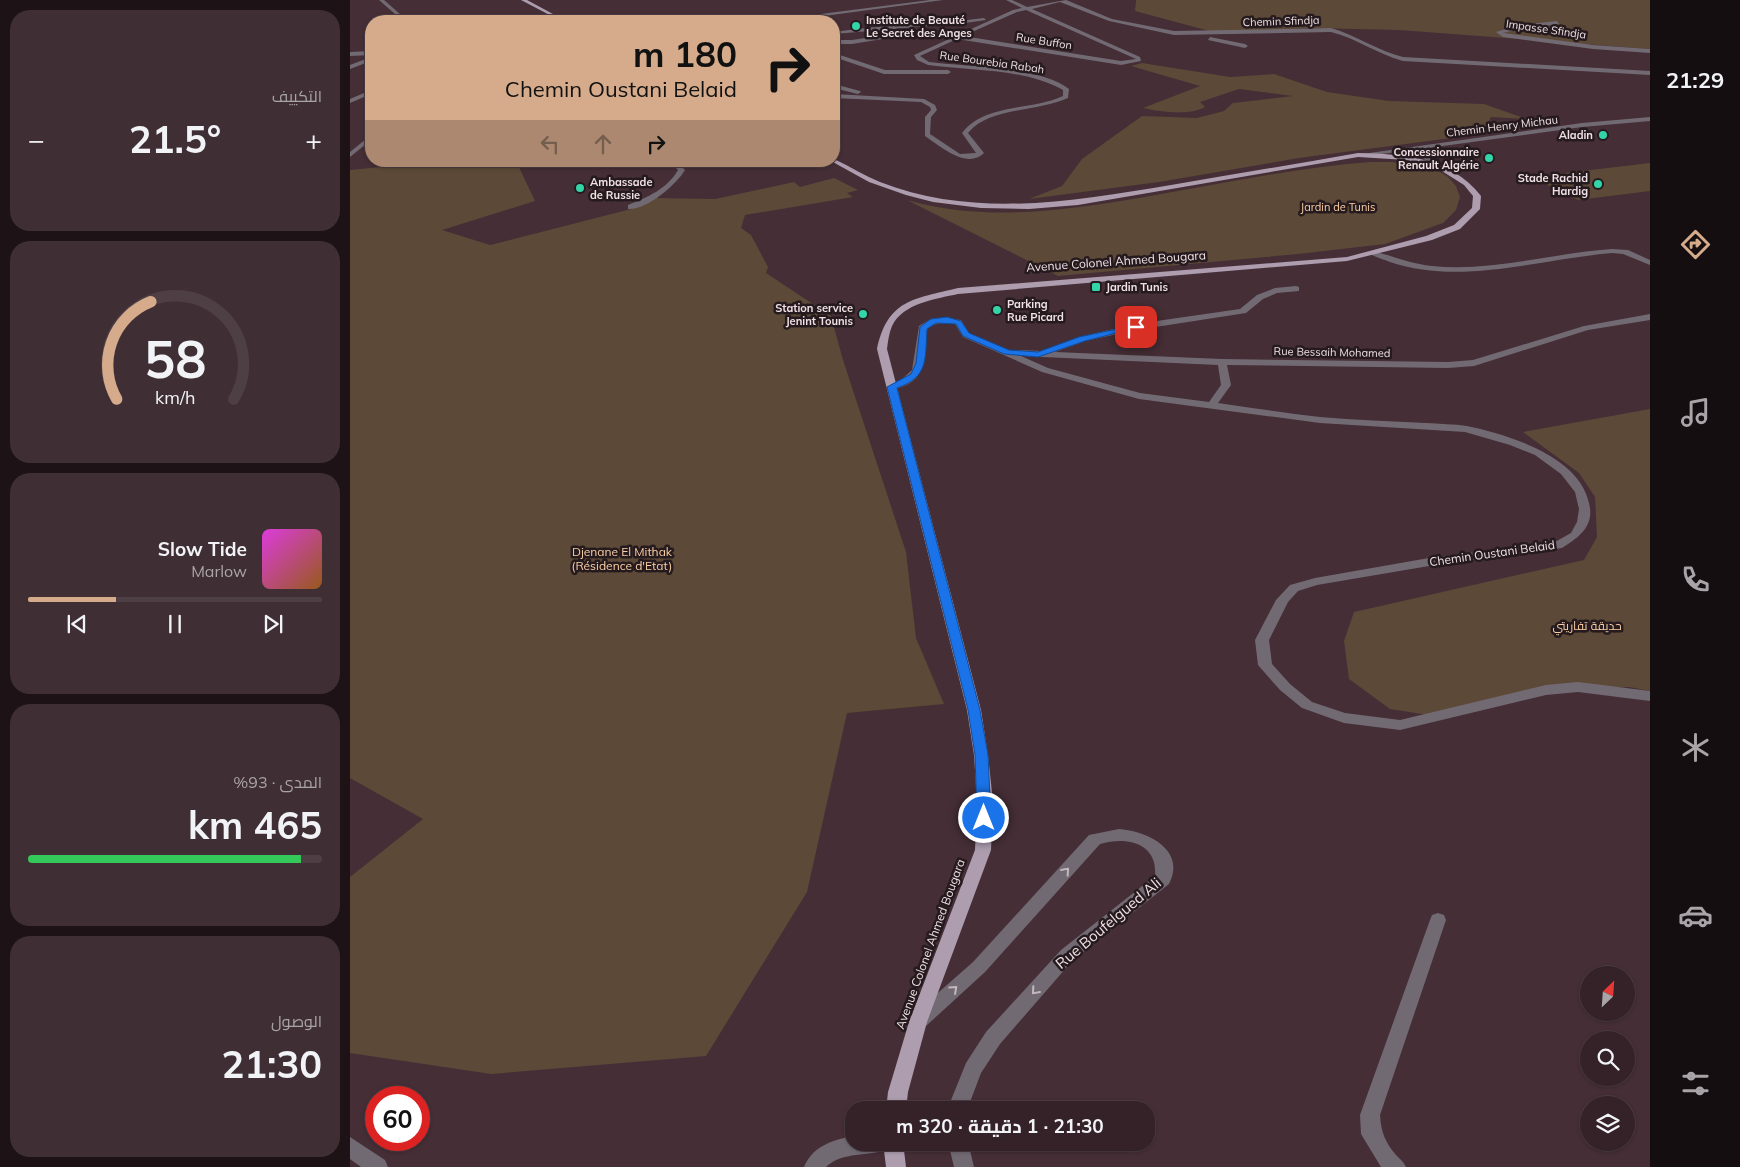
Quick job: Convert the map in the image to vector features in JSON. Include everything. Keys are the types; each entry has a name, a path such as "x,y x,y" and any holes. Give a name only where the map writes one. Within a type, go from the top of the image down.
{"main road":[{"path":"523,0 552,15"},
{"name":"Avenue Colonel Ahmed Bougara","path":"840,164 886,187 959,205 993,208 1039,207 1129,195 1358,155 1392,156 1433,164 1464,178 1477,196 1476,209 1457,227 1429,238 1373,253 1338,260 958,291 911,305 894,316 888,324 882,349 974,710 981,755 985,802 983,850 918,1022 897,1101"},
{"path":"894,1151 896,1167"}],"street":[{"path":"381,0 399,15"},
{"path":"821,15 941,0"},
{"path":"1008,0 1027,7"},
{"name":"Rue Bourebia Rabah","path":"922,100 929,103 934,110 928,117 927,135 959,156 972,157 981,153 965,133 974,122 998,113 1048,106 1059,101 1068,93 1062,86 1046,80 1019,74 964,69 928,63 917,57 919,52 993,20 1027,7 1062,0"},
{"name":"Chemin Sfindja","path":"1062,0 1112,20 1165,32 1194,34 1299,29 1331,30 1350,34 1384,54 1403,59 1650,73"},
{"name":"Rue Buffon","path":"954,37 1132,63 1138,61 1138,58 1027,7"},
{"path":"840,32 877,27 938,25 1002,17"},
{"path":"840,42 852,42 993,20"},
{"name":"Impasse Sfindja","path":"1557,23 1519,27 1499,32 1503,35 1593,47 1650,51"},
{"path":"1194,34 1245,46"},
{"path":"840,51 852,42"},
{"path":"350,54 365,53"},
{"path":"840,57 869,69 884,72 926,73 964,69"},
{"path":"350,66 365,61"},
{"path":"840,87 922,100"},
{"path":"350,101 365,95"},
{"path":"840,96 922,100"},
{"name":"Chemin Henry Michau","path":"1358,155 1582,125 1650,119"},
{"path":"350,155 365,145"},
{"path":"1425,146 1422,155 1433,164"},
{"path":"631,207 676,184 682,170 679,167"},
{"path":"1373,253 1392,261 1434,269 1488,267 1612,251 1625,252 1650,263"},
{"path":"1038,354 1082,339 1136,327 1243,311 1260,297 1275,291 1296,289"},
{"name":"Rue Bessaih Mohamed","path":"1007,352 1222,362 1425,365 1474,363 1587,328 1650,317"},
{"name":"Chemin Oustani Belaid","path":"892,387 906,382 915,375 920,363 923,328 934,321 947,320 958,322 966,335 1046,370 1140,396 1320,420 1466,429 1514,442 1539,454 1565,472 1581,491 1585,509 1583,522 1575,535 1558,544 1429,562 1314,582 1294,588 1282,600 1262,640 1265,665 1285,688 1307,705 1344,718 1400,725 1546,690 1578,687 1650,696"},
{"path":"1210,406 1226,385 1222,362"},
{"name":"Rue Boufelgued Ali","path":"918,1022 979,967 1095,840 1112,834 1127,834 1142,838 1157,849 1164,864 1163,879 1067,955 993,1038 973,1070 961,1101"},
{"path":"1396,1167 1390,1163 1371,1134 1370,1115 1438,920"},
{"path":"350,1147 378,1167"},
{"path":"814,1167 823,1156 835,1150 845,1148"},
{"path":"960,1151 964,1167"}],"green space":[{"path":"1136,0 1650,0 1650,49 1399,30 1312,28 1213,32 1135,11"},
{"path":"1142,63 1230,77 1274,74 1327,92 1389,101 1484,104 1527,119 1491,117 1488,123 1505,131 1299,158 1159,182 1029,199 1062,186 1082,159 1142,116 1197,118 1224,111 1233,103 1293,96 1239,89 1200,102 1205,107 1191,112 1166,112 1143,108 1200,86 1131,66"},
{"name":"Jardin de Tunis","path":"1370,162 1392,162 1437,170 1448,177 1456,186 1460,197 1456,210 1443,223 1385,244 1058,276 907,200 965,211 1023,212 1052,210 1139,198 1283,173"},
{"name":"Stade Rachid Hardig","path":"1650,163 1650,191 1578,200 1531,177"},
{"name":"Djenane El Mithak (Résidence d'Etat)","path":"381,167 519,167 535,201 442,230 490,245 631,209 654,198 715,199 794,182 800,187 834,178 858,190 847,193 853,197 745,215 741,228 751,235 768,267 766,273 831,316 843,360 906,552 916,638 944,704 847,713 807,892 706,1056 491,1074 350,1053 350,877 423,819 350,778 350,170"},
{"name":"حديقة تفاريتي","path":"1650,409 1650,691 1629,687 1558,690 1428,715 1390,709 1349,679 1344,641 1354,612 1584,560 1597,537 1595,497 1579,473 1523,432"}],"place":[{"name":"Institute de Beauté Le Secret des Anges","path":"856,26"},
{"name":"Aladin","path":"1603,135"},
{"name":"Concessionnaire Renault Algérie","path":"1489,158"},
{"name":"Stade Rachid Hardig","path":"1598,184"},
{"name":"Ambassade de Russie","path":"580,188"},
{"name":"Jardin Tunis","path":"1096,287"},
{"name":"Parking Rue Picard","path":"997,310"},
{"name":"Station service Jenint Tounis","path":"863,314"}],"route":[{"path":"984,818 985,802 981,755 974,710 892,387 906,382 915,375 920,363 923,328 927,324 938,320 958,322 966,335 988,346 1007,352 1038,354 1082,339 1136,327"}]}
